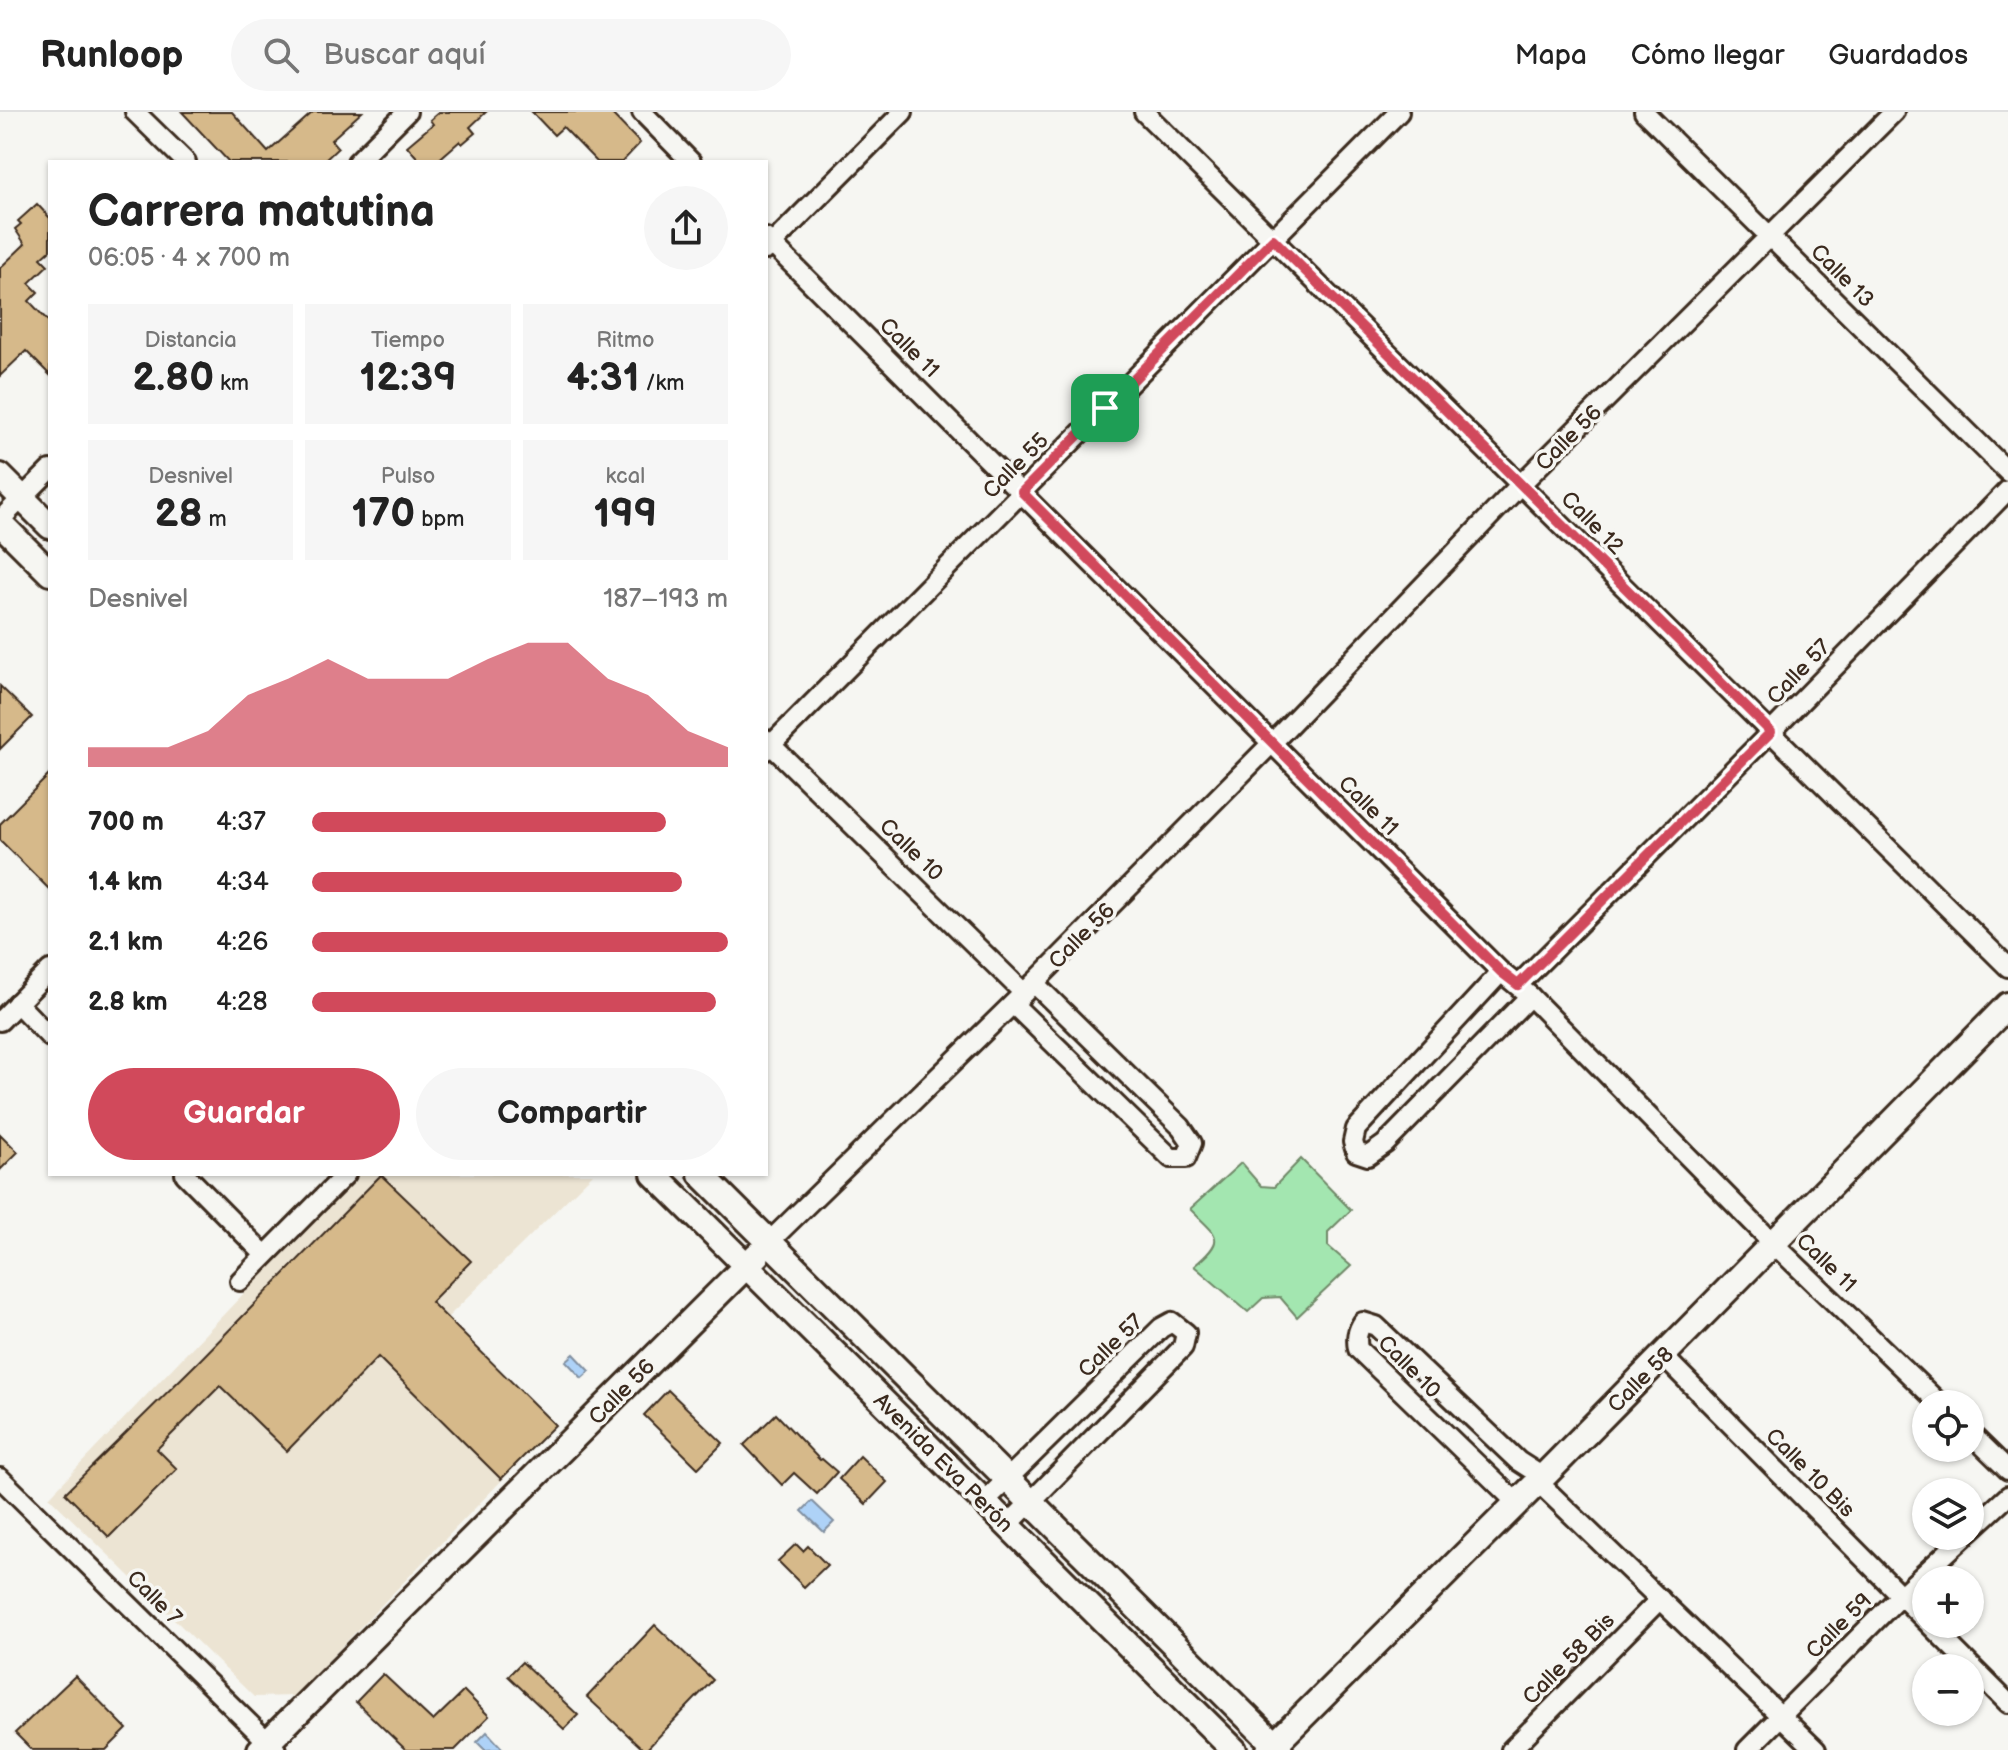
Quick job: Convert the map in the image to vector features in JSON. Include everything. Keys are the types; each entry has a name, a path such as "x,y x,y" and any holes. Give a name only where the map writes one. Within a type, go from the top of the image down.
{"main road":[{"path":"0,476 48,524"},
{"path":"0,522 48,571"},
{"name":"Calle 58","path":"1275,1748 2008,1005"},
{"name":"Avenida Eva Perón","path":"656,1176 1234,1750"},
{"name":"Avenida Eva Perón","path":"703,1176 1275,1748"},
{"name":"Calle 56","path":"268,1747 769,1242"}],"street":[{"path":"135,112 184,160"},
{"path":"359,160 407,112"},
{"path":"642,112 689,160"},
{"path":"768,244 903,112"},
{"name":"Calle 12","path":"1144,112 2008,967"},
{"name":"Calle 55","path":"768,745 1399,112"},
{"name":"Calle 13","path":"1644,112 2008,472"},
{"name":"Calle 56","path":"769,1242 1024,993 1272,743 1521,484 1894,112"},
{"name":"Calle 11","path":"768,244 1022,492 1501,972 1524,990 1774,1244 1925,1390"},
{"path":"0,522 48,472"},
{"name":"Calle 57","path":"1501,972 1356,1129 1353,1142 1356,1152 1368,1156 1385,1144 1524,990 2008,490"},
{"name":"Calle 10","path":"768,745 1024,993 1181,1127 1192,1143 1186,1158 1171,1158 1024,993"},
{"path":"0,1021 48,972"},
{"path":"17,1003 48,1035"},
{"path":"187,1176 265,1255"},
{"path":"240,1281 344,1176"},
{"name":"Calle 57","path":"984,1502 1161,1328 1172,1322 1186,1333 1183,1347 1008,1525"},
{"name":"Calle 10","path":"1517,1503 1358,1349 1358,1329 1363,1322 1376,1326 1540,1480 1816,1750"},
{"name":"Calle 10 Bis","path":"1663,1356 1912,1608"},
{"path":"1984,1447 2008,1470"},
{"name":"Calle 7","path":"0,1478 268,1747"},
{"path":"1984,1518 2008,1496"},
{"name":"Calle 59","path":"1747,1750 1950,1550"},
{"name":"Calle 58 Bis","path":"1511,1750 1660,1599"},
{"name":"Calle 10 Bis","path":"1942,1638 2008,1703"}],"shaded area":[{"path":"356,1176 591,1176 447,1318 555,1425 294,1696 254,1697 49,1497"}],"green space":[{"path":"1301,1159 1351,1210 1328,1232 1328,1246 1351,1266 1297,1317 1280,1297 1263,1298 1248,1312 1194,1266 1212,1249 1215,1237 1190,1209 1241,1163 1261,1186 1274,1187"}],"water":[{"path":"574,1354 590,1371 582,1378 566,1361"},
{"path":"812,1501 834,1522 824,1532 802,1511"},
{"path":"487,1732 503,1749 485,1750 477,1742"}],"building":[{"path":"182,112 232,112 268,152 313,112 362,112 331,140 338,148 325,160 227,160"},
{"path":"439,112 486,112 470,127 475,133 462,144 460,141 438,160 419,160 407,146 433,124 430,120"},
{"path":"532,112 610,112 640,143 624,160 595,160 563,127 554,135"},
{"path":"37,204 48,216 48,252 41,258 48,265 29,283 38,292 29,301 48,321 48,373 26,351 0,376 0,268 25,244 15,229 21,224 18,221"},
{"path":"0,686 32,717 0,749"},
{"path":"48,776 48,888 0,840 0,824"},
{"path":"0,1134 18,1152 0,1170"},
{"path":"382,1176 471,1261 431,1302 555,1425 501,1479 378,1357 287,1451 220,1386 157,1449 177,1469 109,1537 65,1493"},
{"path":"668,1390 723,1443 698,1468 644,1415"},
{"path":"776,1414 820,1460 837,1472 817,1494 794,1473 782,1485 744,1445"},
{"path":"860,1456 887,1482 866,1504 839,1479"},
{"path":"796,1544 803,1551 808,1546 827,1565 804,1587 778,1561"},
{"path":"655,1625 713,1680 644,1750 587,1697"},
{"path":"522,1662 578,1715 564,1729 508,1676"},
{"path":"383,1674 433,1721 464,1691 489,1716 455,1750 406,1750 356,1702"},
{"path":"75,1676 127,1729 106,1750 32,1750 15,1733"}],"route":[{"path":"1273,239 1771,732 1518,985 1501,972 1022,492 1105,408 1273,239"}]}
